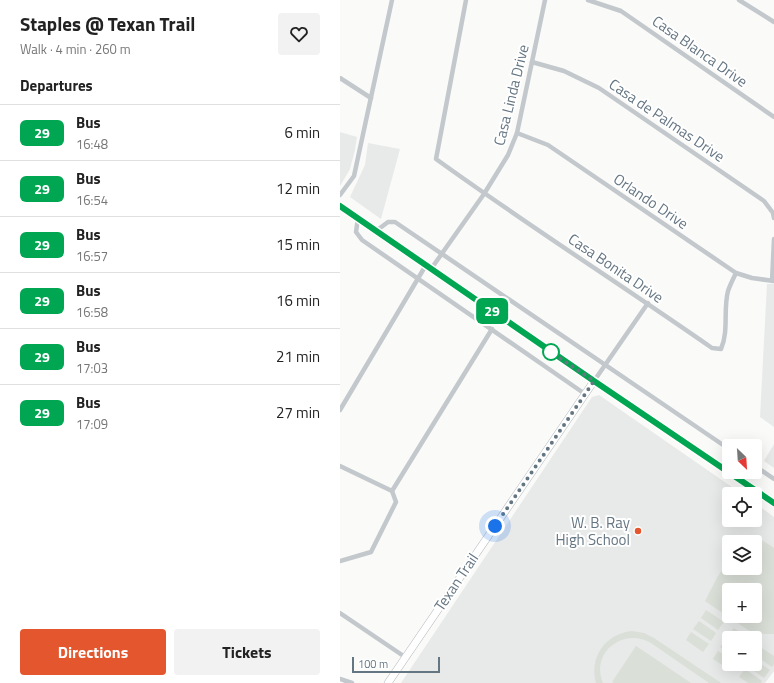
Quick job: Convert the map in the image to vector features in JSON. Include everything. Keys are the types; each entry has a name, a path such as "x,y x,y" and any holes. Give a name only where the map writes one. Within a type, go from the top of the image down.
{"main road":[{"path":"340,206 774,504"},
{"name":"Texan Trail","path":"388,683 594,381"}],"street":[{"path":"340,195 354,176 392,0"},
{"name":"Casa Bonita Drive","path":"466,0 436,159 484,194 648,303 712,348 720,349 725,339 728,291 736,273"},
{"name":"Casa Linda Drive","path":"340,410 418,278 442,254 484,194 508,155 517,133 545,0"},
{"name":"Casa Blanca Drive","path":"588,0 621,11 774,118"},
{"path":"738,0 774,22"},
{"name":"Casa de Palmas Drive","path":"532,62 564,71 599,88 764,201 773,213 774,218"},
{"path":"340,78 371,98"},
{"name":"Orlando Drive","path":"517,133 548,145 736,273 752,278 773,281"},
{"path":"358,218 356,232 362,240 585,394"},
{"path":"376,231 388,222 395,222 722,444"},
{"path":"773,281 774,239"},
{"name":"Texan Trail","path":"594,381 648,303"},
{"path":"392,491 492,329"},
{"path":"340,466 392,491 396,502 371,552 340,561"},
{"path":"762,471 774,479"},
{"path":"340,613 405,657"},
{"path":"340,679 352,683"}],"shaded area":[{"path":"340,132 357,137 350,169 340,186"},
{"path":"368,143 400,149 381,219 350,197 365,165"},
{"path":"767,284 774,284 774,427 760,417"},
{"name":"W. B. Ray High School","path":"599,395 732,487 722,487 722,527 762,527 762,508 774,517 774,671 765,683 401,683 592,397"},
{"path":"774,444 774,468 764,461"},
{"path":"762,540 774,548 774,634 762,634 762,631 750,631 738,623 762,623 762,583 722,583 722,612 705,601 722,570 722,575 762,575"},
{"path":"706,610 723,623 718,630 701,618"},
{"path":"699,621 716,633 711,641 693,629"},
{"path":"632,631 644,633 654,638 721,683 709,683 651,643 640,639 630,638 620,641 605,653 601,662 600,672 603,683 596,683 594,673 595,664 601,648 614,637 622,633"},
{"path":"691,632 709,644 703,652 686,640"},
{"path":"636,646 691,683 612,682"},
{"path":"762,648 774,656 774,664 772,667 762,660"},
{"path":"718,651 722,654 722,665 713,659"},
{"path":"762,665 770,670 764,678 754,671 762,671"},
{"path":"744,671 748,671 762,681 761,683 748,683 739,677"}],"bus line":[{"name":"29","path":"340,206 774,503"}],"place":[{"name":"W. B. Ray High School","path":"638,531"}],"route":[{"path":"495,526 594,381 551,352"}]}
